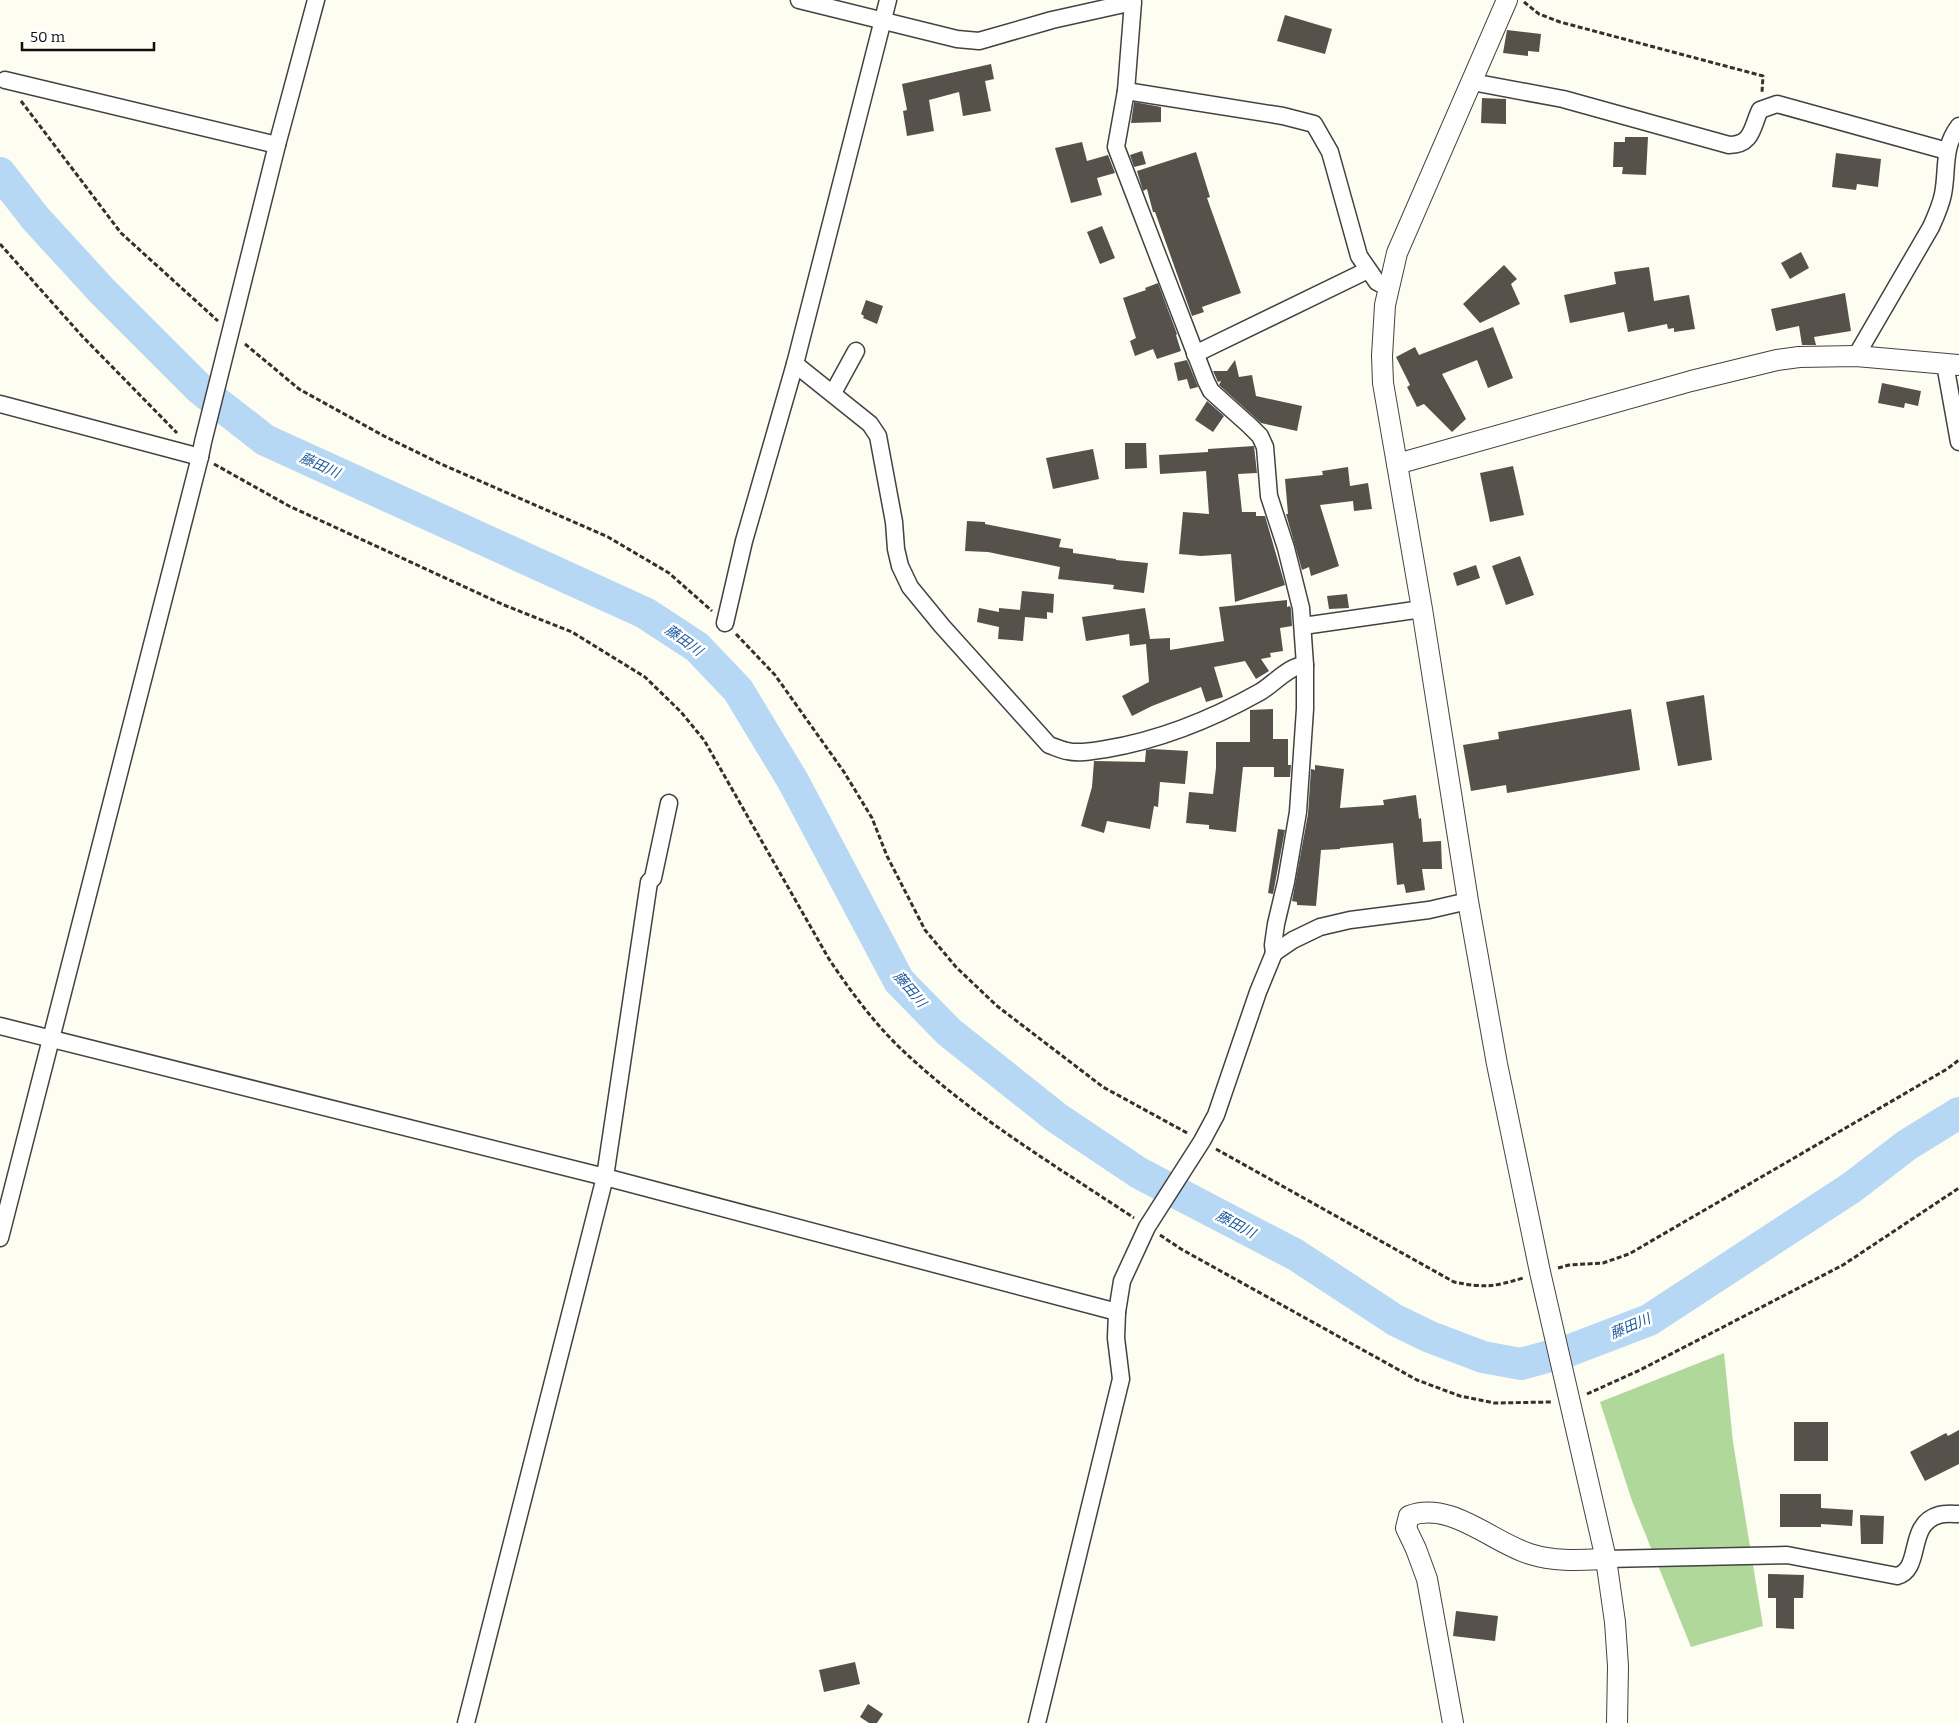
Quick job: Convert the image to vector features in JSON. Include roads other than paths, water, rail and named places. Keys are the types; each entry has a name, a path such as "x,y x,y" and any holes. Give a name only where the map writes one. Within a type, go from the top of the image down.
{"street":[{"path":"0,1238 231,333 277,145 316,0"},
{"path":"799,0 957,39 979,40 1133,1 1126,91 1116,148 1211,391 1255,431 1266,447 1270,496 1286,548 1301,608 1305,665 1298,812 1286,882 1276,924 1273,945 1274,953 1258,992 1216,1115 1202,1141 1147,1227 1122,1281 1117,1312 1116,1338 1121,1379 1038,1723"},
{"path":"725,623 744,541 795,364 888,0"},
{"path":"1507,0 1397,253 1388,288 1383,331 1382,383 1422,609 1496,1064 1540,1272 1606,1559 1615,1622 1618,1666 1617,1723"},
{"path":"5,80 277,145"},
{"path":"1472,82 1562,99 1729,145 1735,145 1750,136 1760,110 1777,104 1947,151"},
{"path":"1126,91 1297,119 1314,124 1330,152 1359,256 1377,282 1388,288"},
{"path":"1856,356 1931,227 1941,205 1947,151 1951,136 1959,126"},
{"path":"1195,354 1368,270"},
{"path":"833,393 856,351"},
{"path":"1397,464 1681,383 1749,366 1799,357 1856,356 1952,365 1959,442"},
{"path":"795,364 870,424 878,436 894,522 896,549 900,566 910,587 942,626 1049,745 1068,751 1079,752 1130,745 1161,736 1198,722 1242,701 1261,691 1292,669 1305,665"},
{"path":"0,404 201,449"},
{"path":"1303,626 1422,609"},
{"path":"466,1723 605,1177 649,882 653,878 670,803"},
{"path":"1274,953 1293,940 1320,927 1350,920 1429,910 1468,901"},
{"path":"0,1026 605,1177 1117,1312"},
{"path":"1453,1723 1427,1579 1416,1548 1406,1528 1409,1516 1423,1512 1447,1516 1462,1521 1510,1546 1530,1554 1568,1560 1788,1555 1898,1576 1902,1575 1909,1568 1922,1526 1929,1519 1940,1514 1959,1514"}],"waterway":[{"name":"藤田川","path":"0,173 36,219 102,291 201,390 265,440 645,613 697,647 738,690 793,781 899,981 949,1032 1057,1118 1139,1173 1296,1255 1395,1320 1430,1337 1483,1357 1521,1364 1568,1351 1649,1320 1851,1188 1907,1145 1959,1113"}]}
